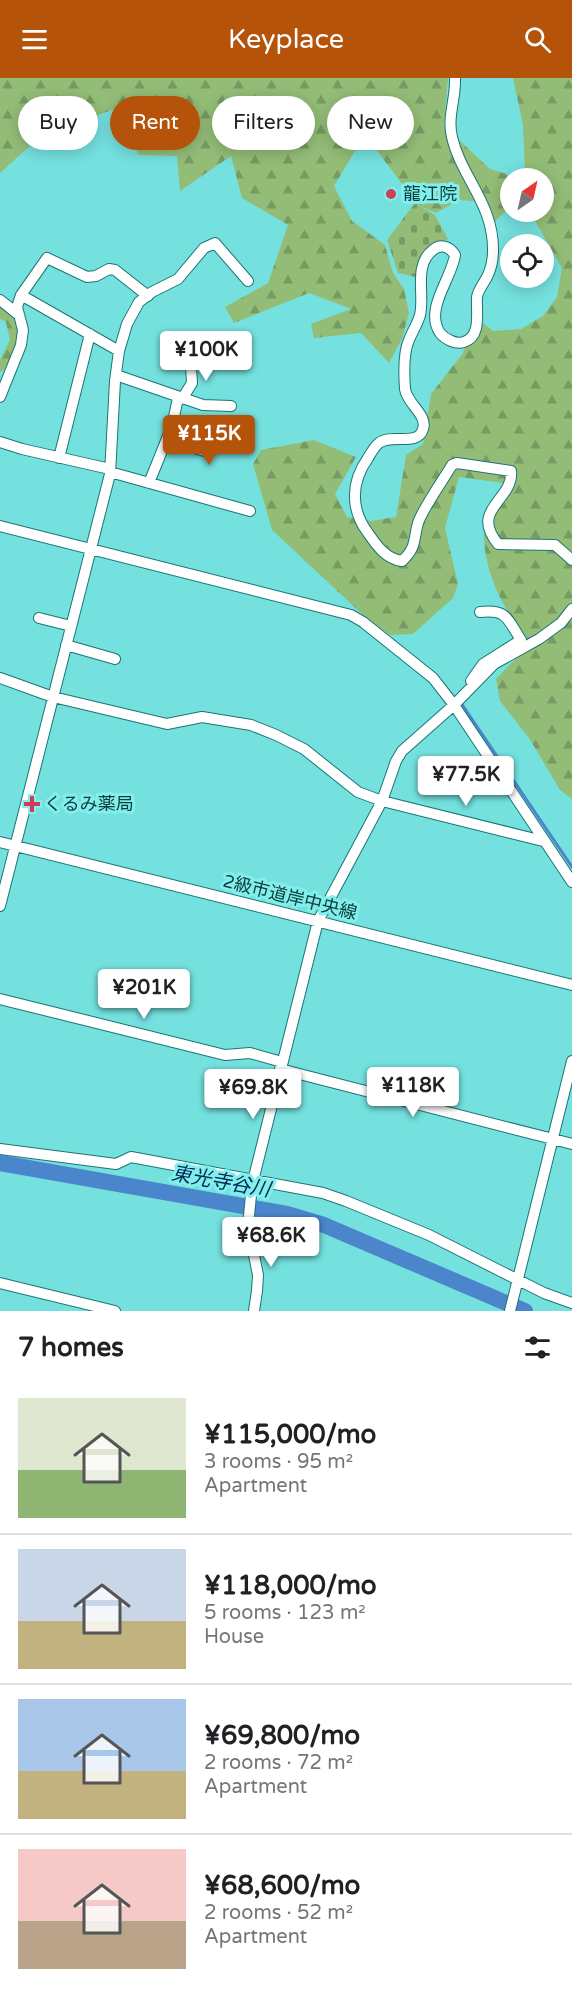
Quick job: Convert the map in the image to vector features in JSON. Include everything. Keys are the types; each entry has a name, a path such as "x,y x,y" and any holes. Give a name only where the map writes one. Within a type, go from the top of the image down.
{"street":[{"path":"455,78 454,103 450,119 451,134 456,152 478,192 491,229 492,264 477,295 476,328 467,341 459,343 448,340 440,333 436,323 436,310 441,292 454,264 455,255 445,246 438,247 431,250 425,261 420,281 420,314 407,343 405,364 405,391 424,421 424,428 420,435 413,439 386,439 377,444 356,481 353,496 357,514 367,532 385,554 394,560 402,561 411,551 417,537 418,523 452,465 457,463 511,471 512,478 490,510 488,520 490,535 498,544 555,545 572,560"},
{"path":"0,906 110,470 116,375 119,351 127,324 140,302 178,279 204,248 215,243 248,281"},
{"path":"0,397 21,345 23,330 17,307 21,295 47,258 62,263 87,277 96,276 109,269 116,270 148,296"},
{"path":"21,295 119,351"},
{"path":"0,300 19,315"},
{"path":"59,458 90,334"},
{"path":"149,483 167,440 180,398 192,383 191,367 201,349"},
{"path":"116,375 203,405 231,406"},
{"path":"167,440 208,452 212,449 214,426"},
{"path":"0,442 110,470 250,511"},
{"path":"0,526 351,615 433,678 458,701 543,841 572,882"},
{"path":"254,1311 258,1275 248,1226 252,1183 318,921 382,801 390,774 402,751 458,701 494,664 539,639 561,623 572,609"},
{"path":"458,701 483,664 521,640 503,614 495,610 480,612"},
{"path":"39,618 71,626"},
{"path":"66,645 115,658"},
{"path":"0,678 53,697 167,724 202,717 251,725 304,749 358,792 382,801 543,841"},
{"name":"2級市道岸中央線","path":"0,842 572,985"},
{"path":"0,999 225,1054 250,1053 281,1066 572,1144"},
{"path":"510,1311 572,1061"},
{"path":"0,1149 116,1164 131,1157 252,1183 323,1193 429,1234 517,1280 572,1303"},
{"path":"0,1283 99,1310 115,1311"}],"green space":[{"path":"0,78 448,78 444,126 490,169 500,172 500,216 490,226 476,201 459,200 436,213 418,205 377,150 414,150 414,96 327,96 327,150 362,150 355,151 334,186 352,221 385,245 393,273 404,289 409,313 402,339 389,363 361,333 314,338 311,324 351,309 309,293 234,323 225,307 268,283 288,225 242,198 231,156 180,191 177,156 139,155 136,150 200,150 200,96 110,96 110,111 98,115 98,96 18,96 18,150 25,150 0,173"},
{"path":"513,78 572,78 572,799 560,790 529,738 500,701 496,679 529,645 499,595 486,554 484,535 488,507 506,498 503,483 459,477 445,528 458,584 453,598 413,634 390,635 363,615 272,530 253,464 261,450 314,440 356,457 335,494 347,517 371,521 396,517 406,455 423,444 431,394 463,353 474,316 493,331 521,329 543,316 557,297 562,268 554,254 554,234 543,234 536,222 554,222 554,168 525,168 523,125"},
{"path":"415,203 435,215 448,239 430,245 415,277 398,273 387,240"},
{"path":"0,303 17,318 20,340 4,370 0,372 0,360 10,340 6,322 0,319"}],"waterway":[{"path":"461,703 572,867"},
{"name":"東光寺谷川","path":"0,1163 287,1214 324,1225 525,1311"}],"place":[{"name":"龍江院","path":"391,194"},
{"name":"くるみ薬局","path":"32,804"}]}
